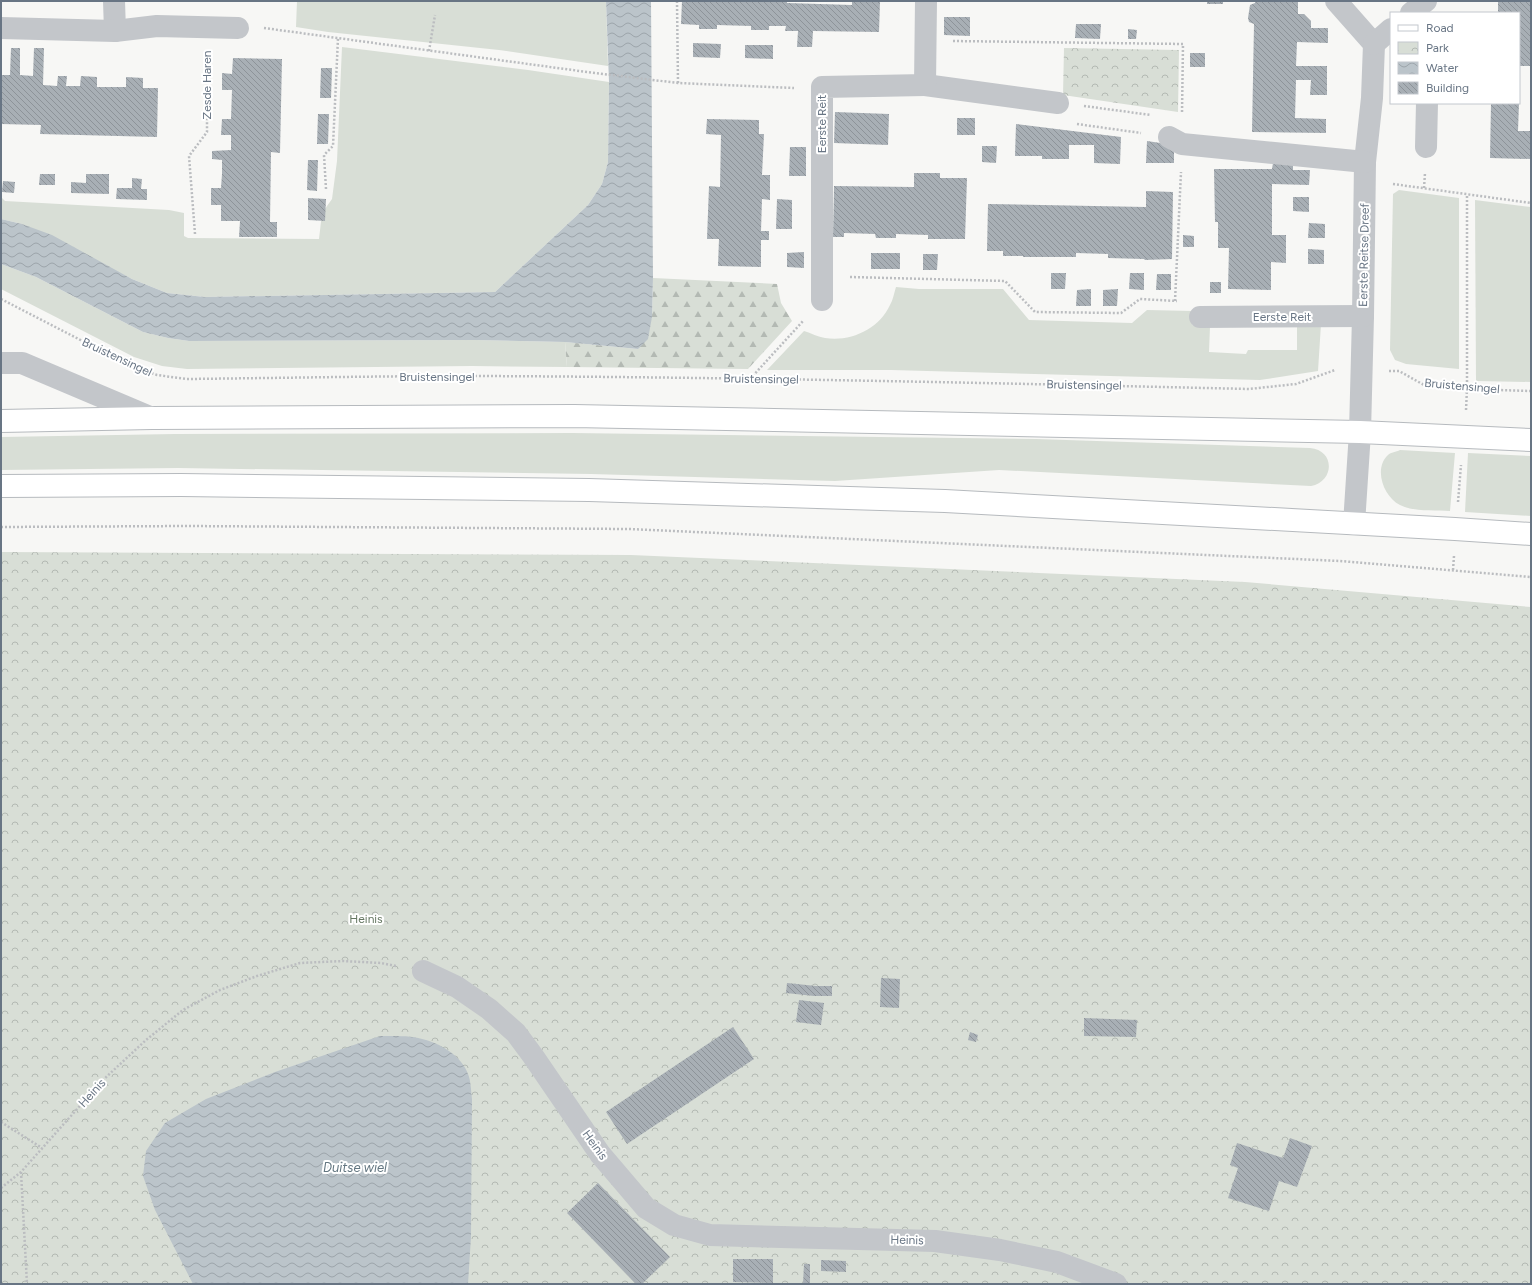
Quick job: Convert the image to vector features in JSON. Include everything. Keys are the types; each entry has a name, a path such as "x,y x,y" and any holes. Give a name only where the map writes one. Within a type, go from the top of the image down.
{"main road":[{"path":"1,421 152,418 574,416 1360,432 1531,440"},
{"path":"1,486 181,485 588,490 944,501 1531,534"}],"street":[{"path":"114,1 115,31"},
{"path":"925,85 926,1"},
{"path":"1336,1 1374,44 1390,30"},
{"path":"1412,12 1426,1"},
{"path":"1,28 115,31 157,26 238,28"},
{"name":"Eerste Reitse Dreef","path":"1354,524 1360,432 1363,316 1364,171 1372,98 1374,44"},
{"name":"Eerste Reit","path":"822,300 822,87 925,85 1058,103"},
{"path":"1426,146 1427,104"},
{"path":"1175,141 1364,171"},
{"name":"Eerste Reit","path":"1200,317 1363,316"},
{"path":"1,363 22,363 152,418"},
{"name":"Heinis","path":"423,971 457,988 476,1000 489,1009 516,1033 534,1056 600,1154 646,1208 674,1225 710,1235 935,1241 1000,1250 1057,1262 1116,1284"}],"path":[{"path":"677,1 678,83"},
{"path":"429,51 435,16"},
{"path":"238,28 248,26 678,83 799,89 822,87"},
{"name":"Zesde Haren","path":"195,234 190,156 207,132 207,27"},
{"path":"326,189 324,156 333,146 338,38"},
{"path":"926,40 1183,44 1175,141 1176,301"},
{"path":"1058,103 1170,118 1175,141"},
{"path":"1364,171 1467,194 1531,202"},
{"path":"1453,570 1467,389 1467,194"},
{"path":"822,276 1005,280 1035,312 1121,313 1140,299 1196,302 1200,317"},
{"name":"Bruistensingel","path":"1,299 129,365 157,375 186,379 472,376 893,380 1249,389 1296,384 1339,368 1399,372 1424,385 1467,389 1531,391"},
{"path":"750,379 822,300"},
{"path":"1,527 187,526 629,529 1340,560 1531,577"},
{"name":"Heinis","path":"1,1188 21,1172 103,1080 146,1040 184,1010 220,990 257,976 300,963 343,961 381,963 423,971"},
{"path":"1,1122 42,1148"},
{"path":"21,1172 27,1284"}],"green space":[{"path":"297,1 606,1 608,66 499,50 328,32 296,27"},
{"path":"342,47 528,70 609,82 608,162 602,184 588,205 495,292 205,297 167,293 132,279 22,224 1,219 1,197 5,201 169,210 184,213 184,236 188,238 319,239 322,213 332,199 337,161"},
{"path":"1064,48 1179,50 1178,112 1063,95"},
{"path":"1399,190 1459,198 1459,369 1406,364 1395,360 1390,350 1393,194"},
{"path":"1475,200 1531,207 1531,382 1476,381"},
{"path":"1,264 36,277 143,332 168,338 189,341 475,340 565,342 567,367 472,366 187,369 162,366 134,357 1,289"},
{"path":"653,278 777,284 781,303 792,321 748,369 567,367 565,342 638,349 652,317"},
{"path":"896,287 919,289 1003,289 1029,320 1132,323 1147,310 1193,311 1192,325 1210,327 1209,352 1246,354 1248,350 1297,350 1297,325 1321,324 1318,371 1260,380 891,370 767,370 804,331 822,337 835,339 854,336 871,327 879,321 885,313 892,301"},
{"path":"572,433 1036,439 1310,448 1318,450 1324,454 1328,460 1329,466 1328,472 1324,478 1319,483 1311,486 999,470 835,481 591,474 178,468 1,470 1,437 175,434"},
{"path":"1400,450 1455,453 1450,511 1411,509 1400,505 1389,496 1382,482 1381,468 1388,455"},
{"path":"1468,453 1531,456 1531,516 1465,512"},
{"name":"Heinis","path":"1,552 631,555 1245,582 1531,607 1531,1284 1,1284"}],"water":[{"path":"606,1 651,1 652,317 648,339 638,349 565,342 475,340 189,341 143,332 36,277 1,264 1,219 22,224 52,235 132,279 167,293 205,297 495,292 588,205 602,184 608,162 609,82"},
{"name":"Duitse wiel","path":"380,1036 415,1037 439,1045 457,1057 465,1068 469,1077 472,1099 471,1237 468,1284 193,1284 155,1210 143,1176 146,1151 165,1123 206,1099 275,1072"}],"building":[{"path":"682,1 787,1 787,3 852,5 852,1 880,1 879,32 813,31 812,47 797,47 798,31 785,31 786,26 769,26 769,30 751,30 751,26 717,25 717,29 699,29 699,25 681,24"},
{"path":"1207,1 1223,1 1223,4 1207,4"},
{"path":"1255,1 1298,1 1298,14 1304,14 1311,21 1311,28 1328,28 1328,43 1297,42 1296,66 1327,66 1327,95 1310,95 1311,80 1296,80 1295,118 1326,119 1326,133 1252,132 1254,24 1249,22 1248,18 1250,5 1255,3"},
{"path":"1498,1 1531,1 1531,66 1520,66 1520,12 1498,12"},
{"path":"944,17 970,17 970,36 944,35"},
{"path":"1076,24 1101,24 1100,39 1075,38"},
{"path":"1128,29 1137,30 1136,39 1128,39"},
{"path":"693,43 721,44 720,58 693,57"},
{"path":"745,45 773,45 773,59 745,58"},
{"path":"11,48 20,48 20,75 33,76 34,48 44,48 43,85 57,86 58,76 67,76 66,86 80,86 81,76 97,77 97,87 126,87 126,77 143,78 143,88 158,88 157,137 40,134 41,125 1,124 1,75 10,75"},
{"path":"1190,53 1205,53 1205,67 1190,67"},
{"path":"233,58 282,59 280,153 271,152 270,222 277,222 277,237 239,237 240,221 221,221 221,205 211,205 211,188 221,188 222,174 222,160 212,159 212,151 231,150 231,135 221,135 222,119 231,119 232,90 222,90 222,73 232,74"},
{"path":"321,68 332,68 331,98 320,98"},
{"path":"1491,104 1519,104 1518,131 1531,131 1531,159 1490,158"},
{"path":"835,112 889,114 888,145 834,143"},
{"path":"318,114 329,114 328,144 317,144"},
{"path":"957,118 975,118 975,135 957,135"},
{"path":"707,119 759,120 759,134 764,134 762,175 770,175 770,200 762,199 761,231 769,231 769,240 761,240 761,267 718,266 719,239 707,239 709,186 720,187 721,135 706,134"},
{"path":"1016,124 1121,137 1120,164 1094,163 1094,145 1069,145 1069,159 1042,159 1042,156 1015,156"},
{"path":"1147,141 1174,145 1174,163 1146,163"},
{"path":"982,146 997,146 996,163 982,162"},
{"path":"790,147 806,147 806,176 789,176"},
{"path":"308,160 318,160 317,191 307,190"},
{"path":"1273,163 1293,164 1293,170 1310,170 1309,185 1272,184 1272,235 1286,235 1286,263 1271,262 1271,290 1228,289 1229,248 1218,248 1218,222 1215,222 1214,169 1272,169"},
{"path":"914,173 940,173 940,178 967,178 965,239 928,239 928,235 896,234 896,238 876,238 875,234 844,233 844,237 833,237 834,186 914,187"},
{"path":"40,174 55,174 55,185 39,185"},
{"path":"86,174 109,174 109,194 71,193 71,182 86,183"},
{"path":"132,178 142,179 141,189 147,189 147,200 116,199 117,188 132,188"},
{"path":"3,181 15,182 14,193 2,192"},
{"path":"1146,191 1173,192 1172,259 1145,260 1108,258 1108,254 1076,253 1076,257 1023,257 1003,256 1003,251 987,251 988,204 1146,207"},
{"path":"1293,197 1309,197 1309,212 1293,211"},
{"path":"308,198 326,199 325,221 308,220"},
{"path":"777,199 792,200 792,229 776,229"},
{"path":"1309,223 1325,224 1325,238 1308,238"},
{"path":"1183,235 1194,236 1194,247 1183,247"},
{"path":"1308,249 1324,250 1324,264 1308,264"},
{"path":"804,252 804,268 787,267 787,253"},
{"path":"871,253 900,253 900,269 871,269"},
{"path":"923,254 938,254 937,270 923,270"},
{"path":"1051,273 1066,273 1065,289 1051,289"},
{"path":"1130,273 1144,273 1144,290 1129,289"},
{"path":"1157,274 1171,274 1171,290 1156,290"},
{"path":"1210,282 1221,282 1221,293 1210,293"},
{"path":"1091,289 1091,306 1076,306 1077,290"},
{"path":"1118,289 1117,306 1103,306 1103,290"},
{"path":"881,978 900,979 899,1008 880,1007"},
{"path":"787,983 832,986 832,996 786,993"},
{"path":"799,1000 824,1003 821,1025 796,1022"},
{"path":"1084,1018 1137,1020 1136,1037 1084,1036"},
{"path":"733,1027 754,1059 627,1144 606,1112"},
{"path":"970,1032 978,1035 976,1042 968,1040"},
{"path":"1290,1138 1312,1146 1297,1187 1279,1181 1269,1211 1228,1198 1238,1168 1230,1165 1237,1143 1283,1158"},
{"path":"598,1183 670,1257 642,1284 636,1284 567,1213"},
{"path":"733,1259 773,1259 773,1283 733,1282"},
{"path":"821,1260 846,1261 846,1272 821,1271"},
{"path":"804,1264 810,1264 810,1284 803,1284"}]}
